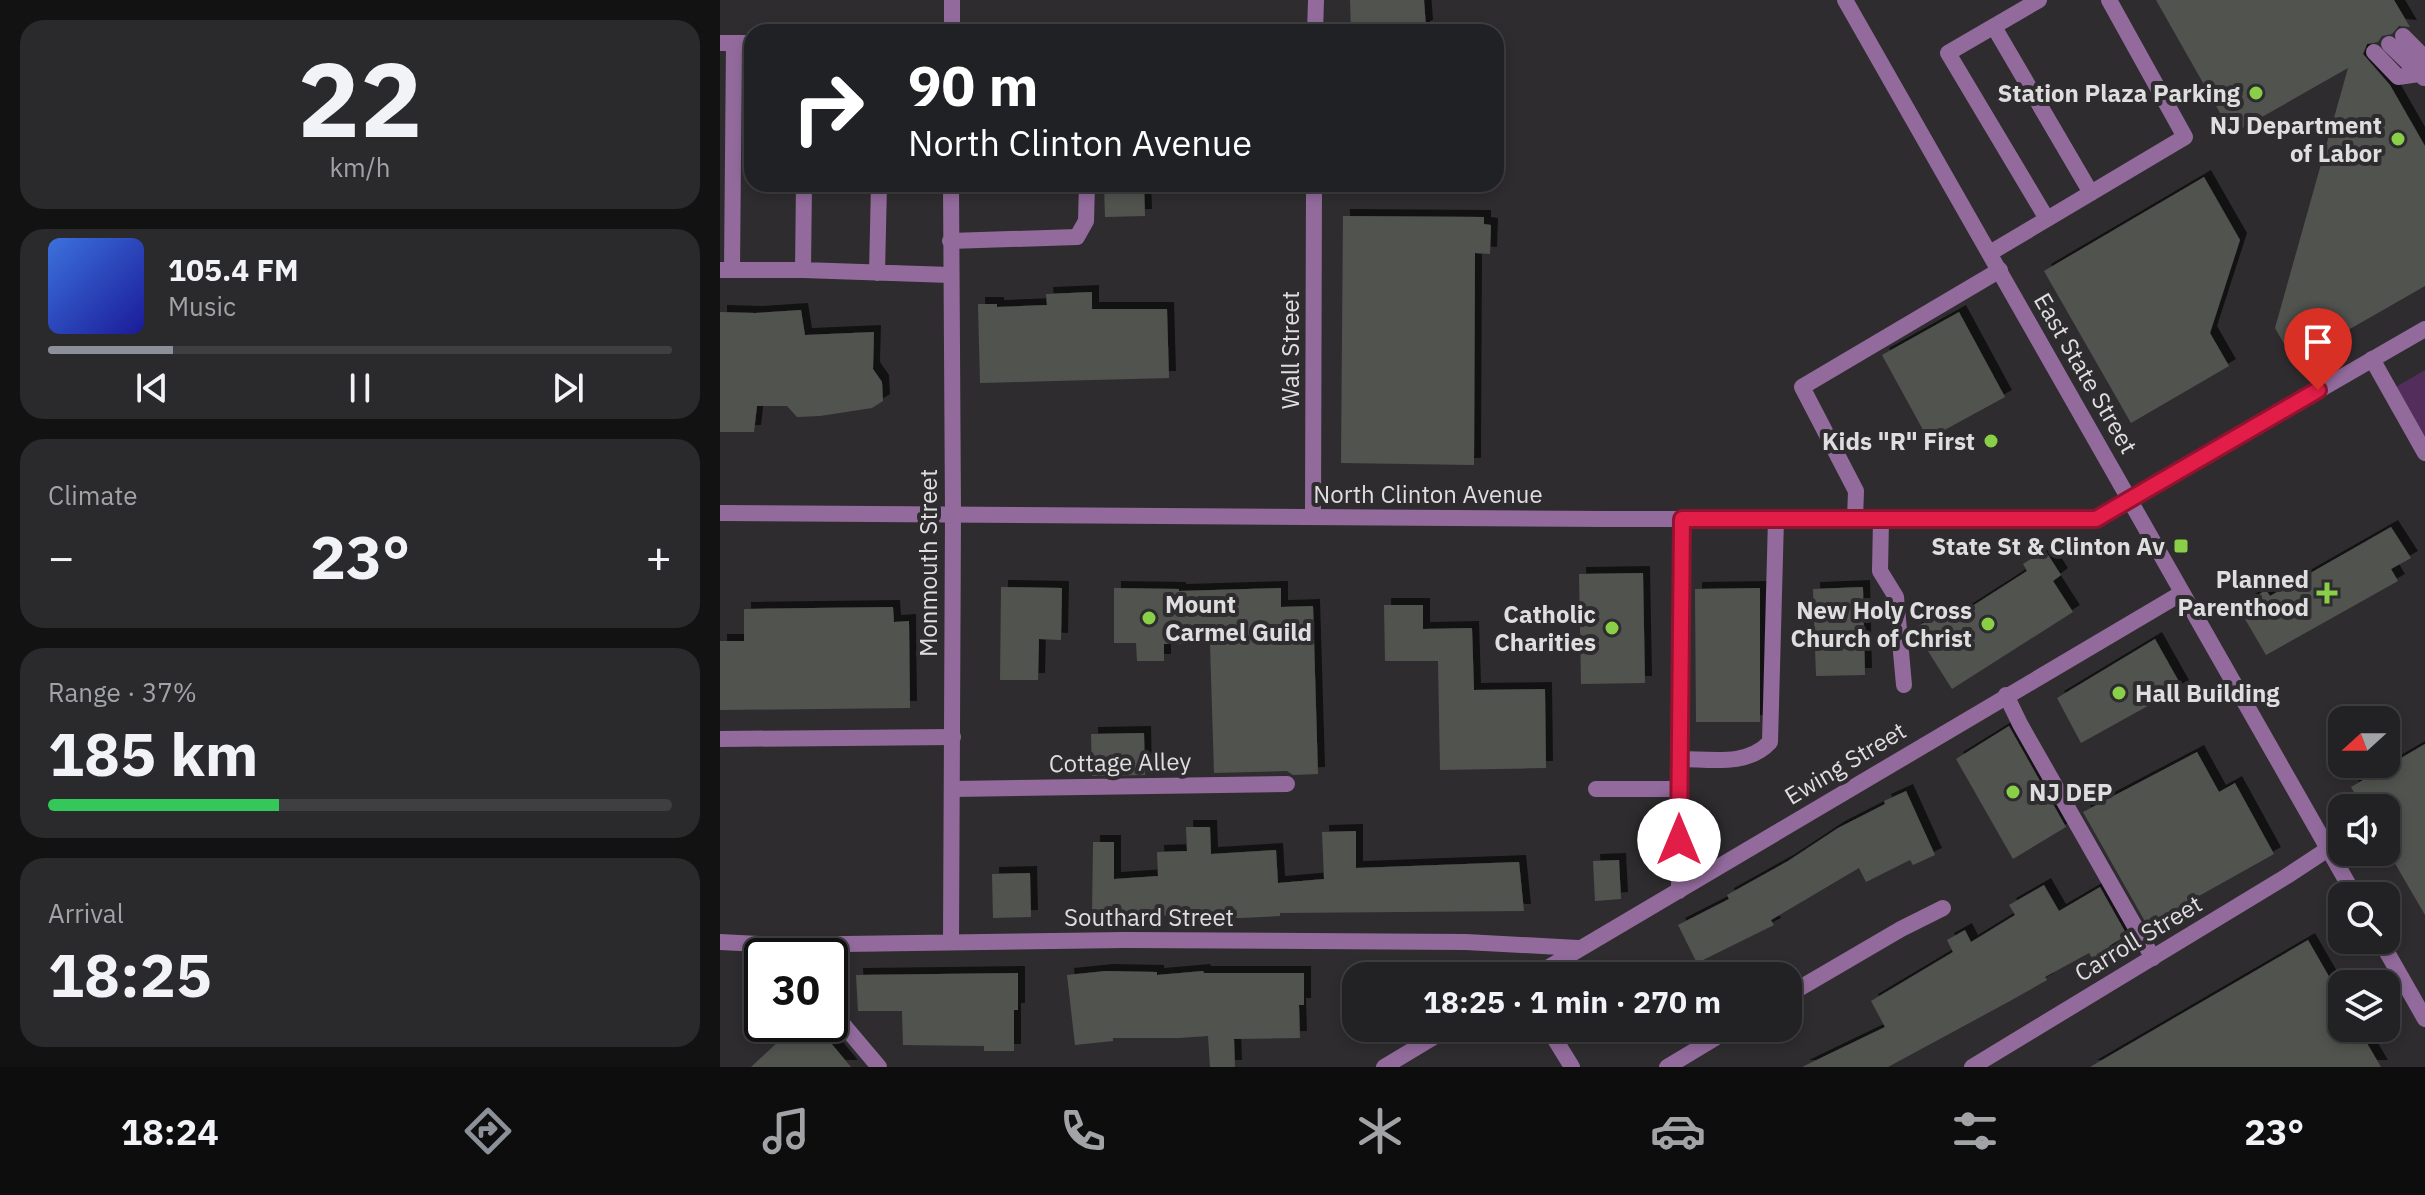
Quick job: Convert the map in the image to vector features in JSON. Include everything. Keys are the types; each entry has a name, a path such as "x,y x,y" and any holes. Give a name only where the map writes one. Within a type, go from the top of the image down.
{"street":[{"path":"952,0 952,24"},
{"path":"1315,24 1316,0"},
{"name":"East State Street","path":"1845,0 2328,849"},
{"path":"2039,0 1948,53 2047,219"},
{"path":"1990,253 2185,137 2109,0"},
{"path":"1994,27 2091,193"},
{"path":"2396,40 2422,76"},
{"path":"727,43 726,270 950,275"},
{"path":"2374,52 2398,77 2422,76"},
{"path":"803,270 804,192"},
{"path":"877,273 879,192"},
{"name":"Monmouth Street","path":"951,192 951,942"},
{"path":"950,241 1077,237 1086,221 1087,192"},
{"name":"Wall Street","path":"1313,517 1314,192"},
{"path":"1855,519 1856,491 1802,387 2000,270"},
{"name":"North Clinton Avenue","path":"720,513 2096,519 2425,329"},
{"path":"2372,359 2425,453"},
{"path":"1679,891 1682,519"},
{"path":"1680,759 1746,759 1762,752 1770,742 1776,519"},
{"path":"1881,520 1880,571 1896,597 1904,685"},
{"name":"Ewing Street","path":"1556,962 2182,593"},
{"path":"2006,695 2153,958"},
{"path":"720,739 953,737"},
{"name":"Cottage Alley","path":"953,789 1287,784"},
{"path":"1596,789 1680,789"},
{"name":"Carroll Street","path":"1972,1067 2328,849"},
{"path":"1802,987 1943,908"},
{"name":"Southard Street","path":"848,947 1125,940 1466,942 1578,948"},
{"name":"Southard Street","path":"720,942 744,945"},
{"path":"2388,954 2425,1019"},
{"path":"848,1030 879,1067"},
{"path":"1384,1067 1426,1042"},
{"path":"1557,1042 1572,1067"},
{"path":"1667,1067 1709,1042"}],"shaded area":[{"path":"2425,370 2425,453 2389,391"}],"building":[{"path":"1350,0 1424,0 1426,24 1351,24"},
{"path":"2156,0 2394,0 2410,27 2399,26 2378,42 2367,44 2363,54 2390,85 2425,146 2425,286 2294,361 2275,328 2348,68 2232,134"},
{"path":"2204,177 2240,240 2210,333 2229,366 2131,423 2044,271"},
{"path":"1104,192 1144,192 1145,216 1105,217"},
{"path":"1343,216 1484,217 1484,224 1491,225 1490,254 1475,253 1474,465 1341,463"},
{"path":"1092,292 1092,309 1167,309 1169,378 980,383 978,304 997,304 997,307 1047,305 1046,294"},
{"path":"801,310 805,335 874,332 873,369 882,382 883,401 872,408 797,417 787,406 757,406 754,432 720,432 720,312"},
{"path":"1959,312 2005,397 1928,439 1882,355"},
{"name":"Planned Parenthood","path":"2391,527 2411,558 2391,569 2398,581 2266,655 2238,607 2266,590 2270,596"},
{"name":"New Holy Cross Church of Christ","path":"2045,550 2061,575 2053,581 2073,612 1952,689 1914,629 1945,609 1952,619 2027,571 2023,564"},
{"name":"Catholic Charities","path":"1643,573 1645,683 1581,684 1579,574"},
{"path":"1001,587 1062,588 1061,640 1039,639 1038,680 1000,680"},
{"path":"1863,587 1865,675 1816,676 1813,589"},
{"path":"1114,588 1179,591 1281,588 1281,607 1313,606 1318,774 1293,775 1287,771 1214,773 1210,644 1164,644 1164,661 1137,661 1136,643 1114,643"},
{"path":"1760,588 1760,722 1696,722 1695,589"},
{"path":"1384,605 1423,605 1423,629 1472,628 1474,690 1545,689 1546,768 1440,770 1438,661 1385,661"},
{"path":"893,607 894,622 909,621 910,708 720,710 720,641 744,641 744,609"},
{"name":"Hall Building","path":"2155,639 2182,687 2081,743 2057,698"},
{"name":"NJ DEP","path":"2009,726 2066,827 2013,859 1956,759"},
{"path":"1144,733 1145,775 1092,776 1091,734"},
{"path":"2425,744 2425,915 2396,866 2400,866 2400,794 2355,794 2351,787 2366,778 2400,778 2400,759"},
{"path":"2197,752 2219,792 2235,783 2274,854 2147,925 2083,812"},
{"path":"1906,791 1935,855 1913,865 1910,860 1866,882 1859,868 1771,920 1774,925 1696,962 1678,925 1729,899 1727,895 1788,861 1838,828 1885,804 1884,801"},
{"path":"1186,827 1210,827 1211,854 1276,850 1278,883 1324,879 1322,832 1356,831 1356,868 1519,862 1524,911 1280,913 1280,916 1241,918 1188,918 1188,914 1092,916 1093,842 1114,842 1114,879 1158,876 1157,852 1187,851"},
{"path":"1619,860 1621,899 1595,901 1593,861"},
{"path":"1030,873 1031,917 993,918 992,874"},
{"path":"2044,885 2059,911 2100,887 2127,935 2109,946 2111,950 2093,960 2089,953 2010,1001 1888,1067 1802,1067 1885,1027 1871,1001 1953,952 1947,940 1965,930 1971,942 2015,915 2009,905"},
{"path":"2308,940 2328,975 2328,1042 2366,1042 2381,1067 2090,1067"},
{"path":"1106,971 1157,972 1157,975 1203,971 1304,973 1304,1005 1299,1005 1300,1038 1234,1039 1235,1067 1210,1067 1208,1036 1113,1038 1113,1041 1075,1045 1067,975"},
{"path":"1018,973 1014,1051 984,1051 984,1046 903,1045 902,1011 858,1011 856,975"},
{"path":"778,1042 830,1042 851,1067 751,1067"}],"place":[{"name":"Station Plaza Parking","path":"2256,93"},
{"name":"NJ Department of Labor","path":"2398,139"},
{"name":"Kids \"R\" First","path":"1991,441"},
{"name":"State St & Clinton Av","path":"2181,546"},
{"name":"Planned Parenthood","path":"2327,593"},
{"name":"Mount Carmel Guild","path":"1149,618"},
{"name":"New Holy Cross Church of Christ","path":"1988,624"},
{"name":"Catholic Charities","path":"1612,628"},
{"name":"Hall Building","path":"2119,693"},
{"name":"NJ DEP","path":"2013,792"}],"route":[{"path":"1679,840 1682,519 2096,519 2318,390"}]}
